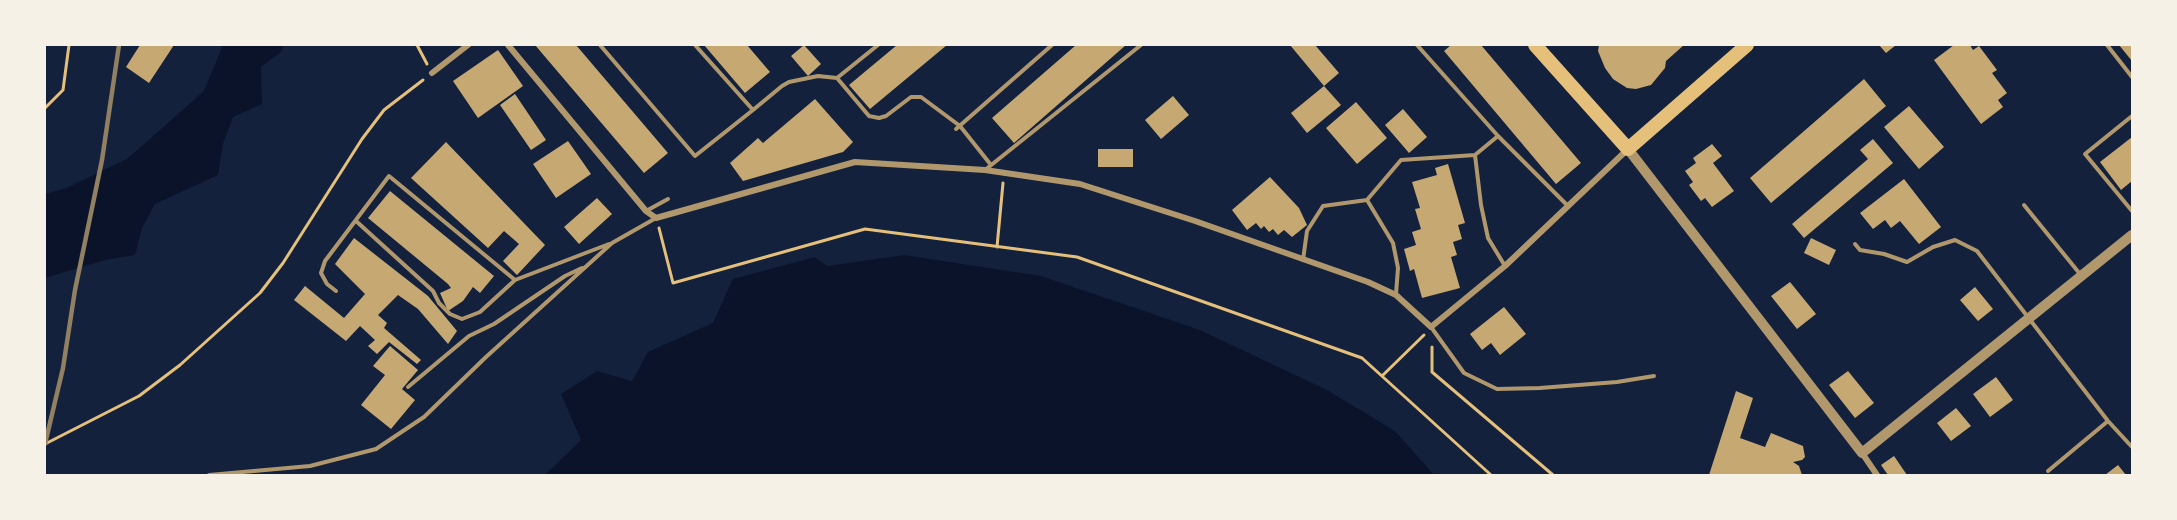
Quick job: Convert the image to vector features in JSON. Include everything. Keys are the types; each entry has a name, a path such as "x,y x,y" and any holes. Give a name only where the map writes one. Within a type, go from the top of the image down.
{"main road":[{"path":"1535,45 1628,149 1747,45"}],"street":[{"path":"432,73 468,45"},
{"path":"508,45 646,211 656,218 855,162 988,167 1004,172 1080,184 1195,220 1368,282 1396,295 1431,327 1505,266 1628,149 1877,475"},
{"path":"1862,453 2132,235"}],"lane":[{"path":"600,45 695,156 782,86 789,82 818,76 837,78 869,117 886,116 911,97 921,97 958,128 988,167 1141,45"},
{"path":"695,45 753,110"},
{"path":"837,78 878,45"},
{"path":"958,128 1052,45"},
{"path":"1417,45 1498,136 1568,206"},
{"path":"2107,45 2132,77"},
{"path":"2132,116 2085,154 2132,211"},
{"path":"1303,260 1307,231 1323,206 1367,200 1401,160 1475,155 1498,136"},
{"path":"1475,155 1481,205 1488,238 1505,266"},
{"path":"336,291 327,284 321,273 325,261 389,176 515,280"},
{"path":"646,211 668,199"},
{"path":"1367,200 1393,243 1398,268 1396,295"},
{"path":"2024,205 2081,275"},
{"path":"356,221 433,291 439,303 450,314 462,319 480,312 515,280 612,243 656,218"},
{"path":"1855,244 1860,250 1884,254 1907,262 1933,247 1955,240 1977,251 2108,422 2131,444"},
{"path":"208,475 310,466 376,449 424,417 486,357 612,243"},
{"path":"408,387 469,336 495,324 565,276 588,265"},
{"path":"1431,327 1464,373 1497,389 1617,382 1654,376"},
{"path":"2048,471 2108,422"}],"path":[{"path":"45,108 63,90 69,45"},
{"path":"45,444 139,396 180,365 260,293 283,263 362,139 384,110 432,73 417,45"},
{"path":"997,247 1004,172"},
{"path":"656,218 673,283 865,229 1077,257 1362,358 1491,475"},
{"path":"1382,376 1431,327"},
{"path":"1431,327 1432,372 1553,475"}],"water":[{"path":"223,45 284,45 281,52 261,67 262,104 233,117 223,144 218,175 155,204 142,228 135,255 105,260 45,278 45,194 66,188 127,159 204,91"},
{"path":"904,255 1041,276 1200,330 1327,390 1395,431 1434,475 545,475 581,440 561,394 597,371 632,381 648,352 713,323 733,279 815,257 827,266"}],"building":[{"path":"140,45 174,45 149,83 126,67"},
{"path":"535,45 576,45 668,153 644,173"},
{"path":"704,45 747,45 770,72 745,93"},
{"path":"804,45 821,64 808,76 791,56"},
{"path":"897,45 947,45 870,109 849,85"},
{"path":"1076,45 1126,45 1014,143 992,118"},
{"path":"1290,45 1315,45 1339,73 1324,86"},
{"path":"1451,45 1481,45 1581,163 1556,184 1444,51"},
{"path":"1599,45 1684,45 1666,61 1665,68 1651,85 1636,89 1627,88 1613,79 1605,68 1598,51"},
{"path":"1879,45 1896,45 1886,53"},
{"path":"1954,45 1970,45 1973,50 1979,46 1997,70 1992,73 2007,93 1998,100 2003,107 1981,124 1934,60"},
{"path":"2119,45 2132,45 2132,61"},
{"path":"498,50 523,86 478,118 453,81"},
{"path":"1864,79 1886,106 1771,203 1750,178"},
{"path":"1324,86 1341,105 1307,133 1291,113"},
{"path":"515,94 546,140 531,150 500,105"},
{"path":"1173,96 1189,115 1161,139 1145,120"},
{"path":"815,99 853,142 843,152 743,181 730,163 758,138 763,143"},
{"path":"1356,102 1387,138 1357,164 1326,128"},
{"path":"1909,106 1944,147 1919,169 1884,127"},
{"path":"1403,109 1427,137 1409,153 1385,125"},
{"path":"2132,137 2132,181 2121,190 2100,162"},
{"path":"1873,139 1893,163 1804,238 1792,224 1868,159 1860,150"},
{"path":"568,141 591,174 556,198 533,164"},
{"path":"446,142 545,245 517,275 503,261 519,244 504,231 488,248 411,178"},
{"path":"1712,144 1722,156 1713,163 1734,191 1712,207 1705,198 1701,201 1689,185 1693,182 1685,171 1696,163 1693,158"},
{"path":"1098,149 1133,149 1133,167 1098,167"},
{"path":"1448,164 1465,223 1458,225 1462,239 1453,242 1457,255 1451,257 1460,288 1422,298 1414,269 1410,271 1404,249 1416,245 1412,232 1421,229 1415,209 1420,208 1412,182 1437,175 1435,168"},
{"path":"1270,177 1299,208 1307,225 1292,237 1284,230 1278,235 1273,229 1269,232 1264,226 1261,229 1256,223 1247,230 1232,210"},
{"path":"1904,179 1941,227 1919,244 1900,221 1891,228 1885,220 1873,229 1860,213"},
{"path":"390,191 494,276 480,293 473,287 463,301 448,311 440,293 451,288 448,284 368,218"},
{"path":"597,198 612,214 579,244 564,227"},
{"path":"354,238 428,296 457,331 448,344 418,309 398,295 378,315 387,323 384,328 421,360 417,364 389,342 377,354 368,346 375,340 360,326 346,341 294,300 305,286 344,318 365,294 335,264"},
{"path":"1811,238 1836,250 1829,265 1804,253"},
{"path":"1790,282 1816,314 1797,329 1771,296"},
{"path":"1975,287 1993,309 1978,321 1960,300"},
{"path":"1504,307 1526,334 1500,355 1491,343 1482,350 1470,334"},
{"path":"390,346 418,370 402,389 415,400 391,429 361,405 385,375 373,366"},
{"path":"1848,371 1874,403 1855,418 1829,385"},
{"path":"1996,377 2013,400 1990,417 1973,394"},
{"path":"1736,391 1753,398 1740,438 1765,447 1771,433 1803,446 1805,457 1793,462 1799,466 1802,475 1709,475"},
{"path":"1956,408 1971,426 1951,441 1937,423"},
{"path":"1894,456 1907,475 1888,475 1881,465"},
{"path":"2118,465 2126,475 2105,475"}],"railway":[{"path":"45,444 63,368 75,290 102,160 119,45"}]}
